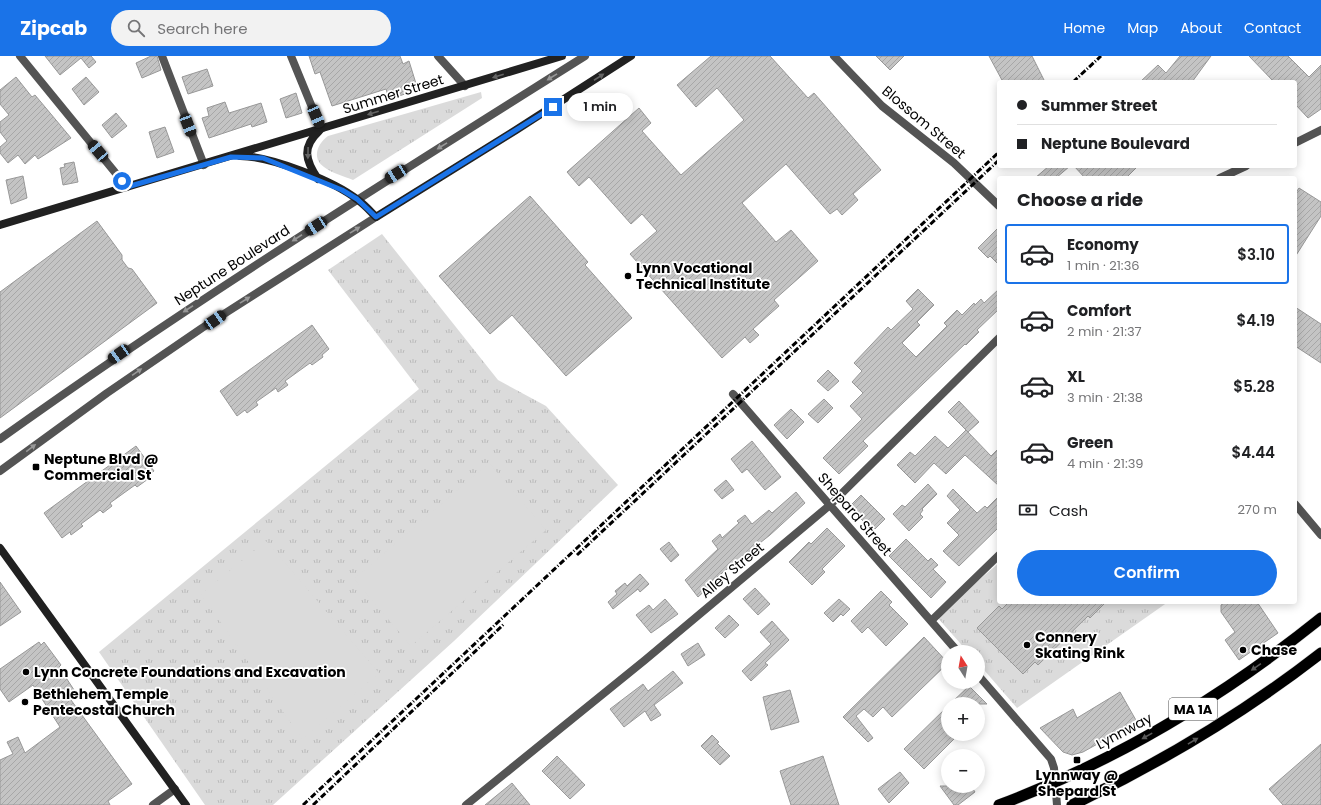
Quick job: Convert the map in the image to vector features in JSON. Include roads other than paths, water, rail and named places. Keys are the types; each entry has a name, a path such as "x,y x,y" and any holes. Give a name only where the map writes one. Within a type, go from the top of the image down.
{"highway":[{"name":"Lynnway","path":"999,805 1055,782 1131,745 1189,712 1270,657 1321,618"},
{"name":"MA 1A","path":"1072,805 1156,762 1201,736 1276,687 1321,653"}],"main road":[{"name":"Summer Street","path":"0,224 231,157 562,56"},
{"path":"376,217 631,56"},
{"path":"318,179 308,159 307,151 308,144 321,129"},
{"name":"Summer Street","path":"231,157 263,158 318,179 357,199 376,217"},
{"path":"0,548 186,805"}],"street":[{"path":"20,56 127,187"},
{"path":"162,56 204,165"},
{"path":"291,56 321,129"},
{"path":"438,56 465,86"},
{"name":"Neptune Boulevard","path":"0,439 119,354 357,199 585,56"},
{"name":"Blossom Street","path":"834,56 882,106 954,163 997,204"},
{"path":"1297,142 1321,130"},
{"path":"1224,176 1242,168"},
{"path":"0,471 90,405 202,328 376,217"},
{"name":"Alley Street","path":"466,805 830,505 997,340"},
{"name":"Shepard Street","path":"733,394 952,645"},
{"path":"1297,506 1321,535"},
{"path":"931,621 997,557"},
{"path":"985,682 1048,755 1053,764 1057,805"},
{"path":"153,805 175,789"}],"railway":[{"path":"1075,80 1101,56"},
{"path":"303,805 997,154"},
{"path":"577,555 997,162"},
{"path":"313,805 504,624"}],"place":[{"name":"Lynn Vocational Technical Institute","path":"628,276"},
{"name":"Neptune Blvd @ Commercial St","path":"36,467"},
{"name":"Connery Skating Rink","path":"1027,645"},
{"name":"Chase","path":"1243,650"},
{"name":"Lynn Concrete Foundations and Excavation","path":"26,672"},
{"name":"Bethlehem Temple Pentecostal Church","path":"25,702"},
{"name":"Lynnway @ Shepard St","path":"1077,760"}]}
